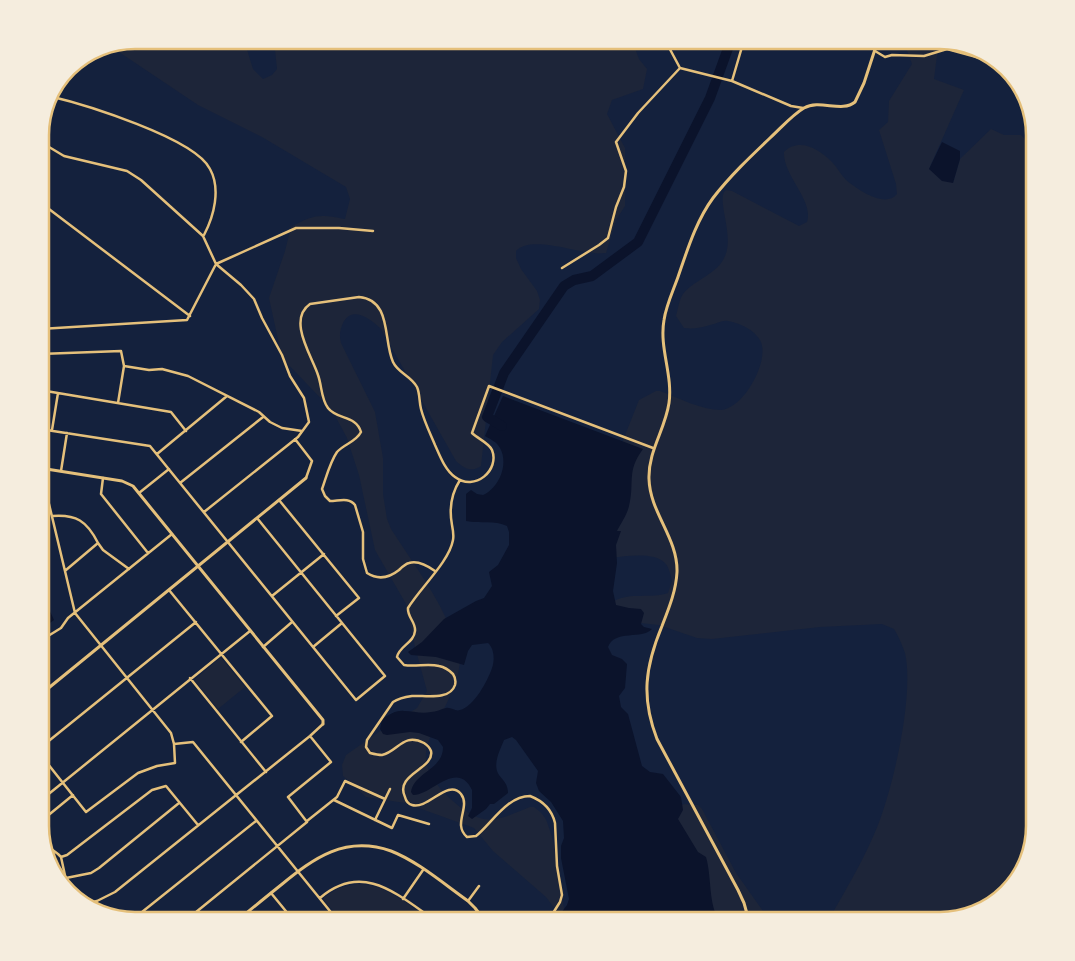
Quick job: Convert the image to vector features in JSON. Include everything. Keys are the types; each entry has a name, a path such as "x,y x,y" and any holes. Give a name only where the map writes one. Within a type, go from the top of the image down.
{"street":[{"path":"669,49 680,68 732,80 791,106 804,108"},
{"path":"732,80 741,49"},
{"path":"746,912 738,890 657,739 650,722 647,707 648,669 654,646 672,599 677,571 673,547 650,491 649,470 653,448 666,416 670,392 663,345 664,319 692,237 712,199 743,164 804,108 814,105 845,106 852,104 858,98 875,51 885,57 892,55 924,56 946,49"},
{"path":"949,50 978,58"},
{"path":"562,268 608,238 616,207 624,187 626,171 616,142 638,113 680,68"},
{"path":"57,98 104,111 140,125 188,149 201,158 210,167 215,188 212,217 203,236"},
{"path":"49,146 64,156 127,171 141,180 203,236 216,264 254,299 282,355 290,376 306,404 309,422 295,439 204,512"},
{"path":"49,209 190,316"},
{"path":"49,328 187,320 216,264 296,228 340,228 373,231"},
{"path":"434,571 422,564 409,562 387,577 377,577 367,572 363,559 363,532 355,505 352,501 348,500 330,501 323,493 322,489 336,455 361,432 355,422 334,414 325,404 318,376 302,338 302,320 306,307 316,302 352,296 365,297 377,305 385,322 388,348 393,362 397,370 415,384 420,395 422,411 440,456 450,473 460,480 478,482 487,475 492,463 492,448 472,433 488,386 653,448"},
{"path":"49,354 121,351 124,366 118,403"},
{"path":"124,366 149,370 162,369 188,376 259,412 270,422 282,428 302,431"},
{"path":"49,392 171,412 186,431"},
{"path":"52,430 58,393"},
{"path":"157,454 228,396"},
{"path":"180,483 264,416"},
{"path":"49,430 150,446 356,700 385,676 257,518"},
{"path":"61,471 67,433"},
{"path":"49,688 306,478 312,461 295,439"},
{"path":"49,469 128,483 199,566 323,720 323,724 310,736 115,892 94,902"},
{"path":"139,494 169,469"},
{"path":"103,478 101,494 148,553"},
{"path":"460,480 454,488 451,499 454,538 452,546 440,566 434,571 408,608 407,613 414,625 414,634 407,644 401,648 397,657 404,665 432,665 445,668 455,678 454,686 450,692 440,696 412,696 393,702 367,740 366,747 370,753 382,755 405,741 416,740 428,746 431,752 430,759 406,782 403,787 404,796 409,804 416,806 447,790 459,792 464,799 461,827 468,836 476,836 494,816 521,798 530,796 545,805 555,823 557,866 562,895 554,912"},
{"path":"279,500 359,598 336,616"},
{"path":"49,508 66,570 75,613 171,733 174,744 175,763 157,766 138,773 86,812 49,765"},
{"path":"51,514 75,517 89,528 103,550 129,569"},
{"path":"49,635 61,628 68,618 172,534"},
{"path":"66,570 98,543"},
{"path":"272,596 324,554"},
{"path":"169,590 272,716 241,742"},
{"path":"49,741 196,622"},
{"path":"263,647 292,622"},
{"path":"313,647 342,623"},
{"path":"49,794 250,631"},
{"path":"190,678 266,772"},
{"path":"307,822 288,798 331,762 310,736"},
{"path":"174,744 193,742 331,912"},
{"path":"195,912 334,800 345,781 385,799"},
{"path":"60,857 67,855 152,790 166,786 198,825"},
{"path":"375,820 390,790"},
{"path":"49,815 73,795"},
{"path":"334,800 392,828 398,815 429,824"},
{"path":"66,878 91,873 99,868 179,803"},
{"path":"142,912 256,821"},
{"path":"247,912 318,857 329,852 366,846 391,851 468,900 478,912"},
{"path":"52,850 60,857 66,877"},
{"path":"403,899 423,870"},
{"path":"320,898 329,890 338,886 365,881 387,888 422,912"},
{"path":"468,900 479,886"},
{"path":"271,893 287,912"}],"shaded area":[{"path":"247,49 253,69 263,79 272,75 277,69 275,49 635,49 639,59 647,69 643,89 612,100 607,114 625,148 625,206 616,220 606,253 586,252 542,244 523,246 516,251 516,258 521,269 537,291 540,300 539,309 502,342 493,355 481,466 468,469 456,461 381,329 367,318 356,314 347,318 343,323 340,333 341,343 375,412 383,458 383,494 387,519 391,529 440,606 460,651 456,681 427,746 426,759 429,772 436,783 454,802 474,816 491,820 534,807 545,817 554,847 565,912 557,912 546,897 493,851 474,828 405,803 366,797 343,776 342,765 346,755 417,708 427,691 406,604 375,550 359,475 347,438 332,410 282,358 269,298 291,227 317,216 345,219 350,199 346,187 262,137 198,105 117,50"},
{"path":"906,49 938,49 934,79 964,90 929,169 953,183 960,159 991,129 1004,135 1021,135 1026,140 1025,843 1020,859 1012,874 988,898 973,906 957,911 940,912 833,912 867,849 879,822 887,800 899,747 907,695 907,672 905,653 894,629 882,624 820,627 712,639 697,638 659,625 622,621 614,601 620,598 654,596 668,593 672,581 669,569 665,563 649,556 615,557 586,562 618,453 639,400 656,391 660,391 698,406 721,410 730,407 738,401 753,382 759,370 762,348 760,340 750,330 737,323 726,321 700,328 684,328 676,316 683,294 712,272 725,256 728,239 723,204 724,192 726,190 732,191 799,226 807,222 806,205 788,170 784,152 796,145 802,145 809,146 821,153 832,162 846,180 857,188 878,199 892,198 897,194 896,184 879,130 888,122 889,101 912,64"},
{"path":"942,142 960,151 960,159 953,183 942,181 929,169"},
{"path":"503,396 643,449 634,464 631,498 628,509 617,531 621,531 616,545 617,563 613,591 616,605 641,609 644,613 641,624 652,629 642,634 616,638 608,647 612,655 622,659 627,664 625,688 619,696 621,707 628,714 642,766 650,772 663,774 681,797 683,810 678,819 698,852 706,857 715,912 562,912 569,899 561,858 561,846 564,838 563,821 551,802 539,791 536,783 538,771 516,740 512,737 504,740 496,762 497,771 506,785 508,793 494,804 490,804 472,819 468,816 472,808 472,790 466,781 459,778 451,778 420,794 413,795 411,792 417,780 434,766 442,755 443,747 438,740 419,733 410,732 387,735 383,734 380,729 382,719 398,711 427,713 446,708 458,710 465,708 480,692 492,668 493,654 492,648 488,643 472,645 464,665 436,657 411,655 408,652 422,642 444,619 484,598 492,586 489,572 498,565 509,545 507,526 497,523 466,521 466,494 471,490 483,495 489,492 498,481 503,468 503,454 500,448 495,442 485,436"},
{"path":"49,609 54,620 49,624"},
{"path":"220,658 245,687 218,709 195,679"},
{"path":"684,804 698,805 702,809 736,873 764,912 706,912 653,848 680,806"},
{"path":"54,855 59,859 61,871"},
{"path":"357,884 368,885 397,896 420,912 334,912 324,900 324,897 339,888"}],"waterway":[{"path":"502,426 487,417 504,373 564,286 574,280 592,276 638,242 710,98 728,49"}]}
